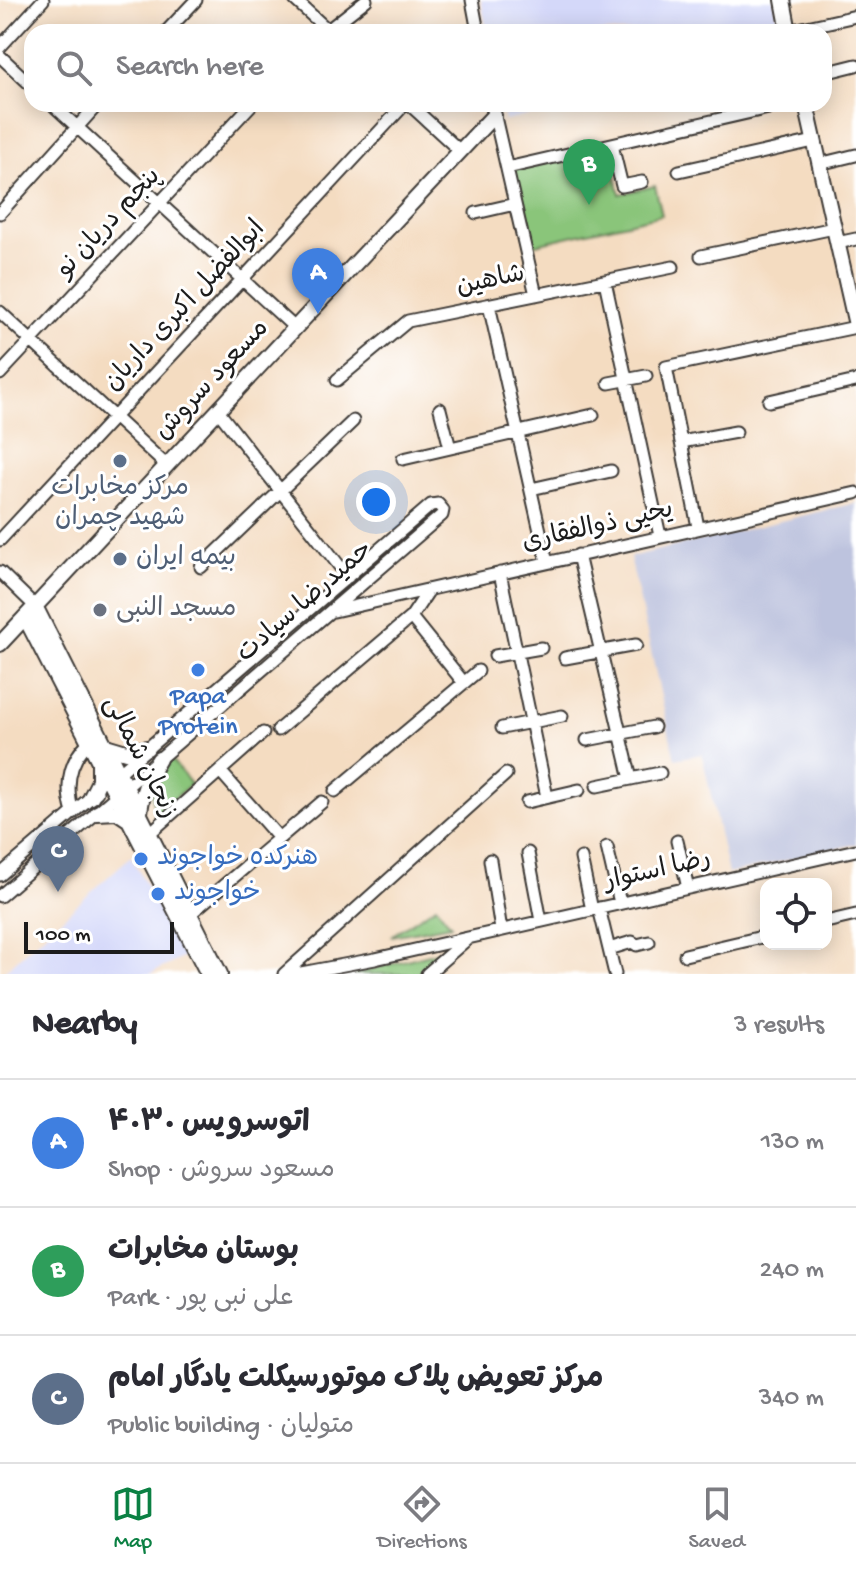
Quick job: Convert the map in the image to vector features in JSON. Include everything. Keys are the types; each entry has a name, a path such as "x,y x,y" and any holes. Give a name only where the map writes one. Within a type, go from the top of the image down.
{"main road":[{"path":"783,0 788,24"},
{"name":"مسعود سروش","path":"0,644 460,151 491,112"},
{"path":"808,112 856,326"},
{"name":"زنجان شمالی","path":"30,612 90,741 103,752"},
{"name":"زنجان شمالی","path":"30,612 122,790 208,974"},
{"path":"91,797 99,781 103,752 147,748"},
{"path":"97,813 117,812 135,817 148,777 159,759"},
{"name":"زنجان شمالی","path":"135,817 150,833 220,974"}],"street":[{"path":"0,47 43,0"},
{"path":"174,24 196,0"},
{"path":"295,0 319,24"},
{"path":"333,24 366,0"},
{"path":"472,0 476,24"},
{"path":"820,24 856,16"},
{"path":"0,56 24,78"},
{"path":"832,71 856,65"},
{"path":"61,112 295,328"},
{"path":"0,213 91,112"},
{"name":"پنجم دریان‌ نو","path":"0,374 245,112"},
{"name":"ابوالفضل اکبری داریان","path":"0,540 399,112"},
{"path":"416,112 460,151"},
{"path":"494,112 536,295"},
{"path":"507,168 751,112"},
{"path":"679,171 814,141"},
{"path":"612,145 622,186 642,182"},
{"path":"819,164 856,155"},
{"path":"476,213 515,204"},
{"path":"701,256 836,236 856,239"},
{"name":"شاهین","path":"337,380 408,321 673,267"},
{"path":"605,281 660,536"},
{"path":"489,305 547,562"},
{"path":"0,312 167,466"},
{"path":"698,527 666,367 856,326"},
{"path":"609,383 646,376"},
{"path":"769,401 856,381"},
{"path":"440,409 450,448"},
{"path":"218,411 348,577"},
{"path":"403,459 593,415"},
{"path":"201,567 353,421"},
{"path":"681,442 736,432"},
{"path":"531,489 611,471"},
{"name":"یحیی ذوالفقاری","path":"329,612 348,603 429,590 856,493"},
{"name":"حمیدرضا سیادت","path":"0,875 431,505 441,507 442,515 348,603"},
{"path":"578,555 631,779"},
{"path":"0,572 30,612"},
{"path":"500,573 547,797"},
{"path":"278,730 411,617 429,590"},
{"name":"حمیدرضا سیادت","path":"0,896 329,612"},
{"path":"411,617 464,683"},
{"path":"565,658 636,645"},
{"path":"495,656 541,648"},
{"path":"335,791 478,671"},
{"path":"502,728 562,716"},
{"path":"587,740 654,727"},
{"path":"150,833 263,733"},
{"path":"161,736 158,747 171,748"},
{"path":"73,813 68,795 69,776 79,753 90,741"},
{"path":"220,771 279,838"},
{"path":"597,786 660,773"},
{"path":"284,974 506,774"},
{"path":"527,802 579,790"},
{"path":"190,914 322,802"},
{"path":"677,841 688,888"},
{"path":"607,847 620,903"},
{"name":"رضا استوار","path":"296,974 856,850"},
{"path":"528,853 541,921"},
{"path":"581,858 615,974"},
{"path":"490,860 501,930"},
{"path":"832,921 856,915"},
{"name":"رضا استوار","path":"427,974 470,937"},
{"path":"685,955 760,937"},
{"path":"609,949 632,942 637,945 649,942"}],"shaded area":[{"path":"481,0 774,0 779,24 486,24"},
{"path":"503,112 543,112 505,121"},
{"path":"856,503 856,844 728,874 702,754 675,759 630,557"},
{"path":"131,856 184,957 150,974 1,974"}],"green space":[{"path":"609,148 620,194 655,186 662,215 527,246 512,170"},
{"path":"171,759 191,784 155,816 152,793"},
{"path":"436,906 451,925 391,936"},
{"path":"445,950 418,974 353,974"}],"place":[{"name":"بوستان مخابرات","path":"589,205"},
{"name":"اتوسرویس ۴۰۳۰","path":"318,314"},
{"name":"مرکز مخابرات شهید چمران","path":"120,461"},
{"name":"بیمه ایران","path":"120,559"},
{"name":"مسجد النبی","path":"100,610"},
{"name":"Papa Protein","path":"198,670"},
{"name":"هنرکده خواجوند","path":"141,859"},
{"name":"مرکز تعویض پلاک موتورسیکلت یادگار امام","path":"58,892"},
{"name":"خواجوند","path":"158,894"}]}
